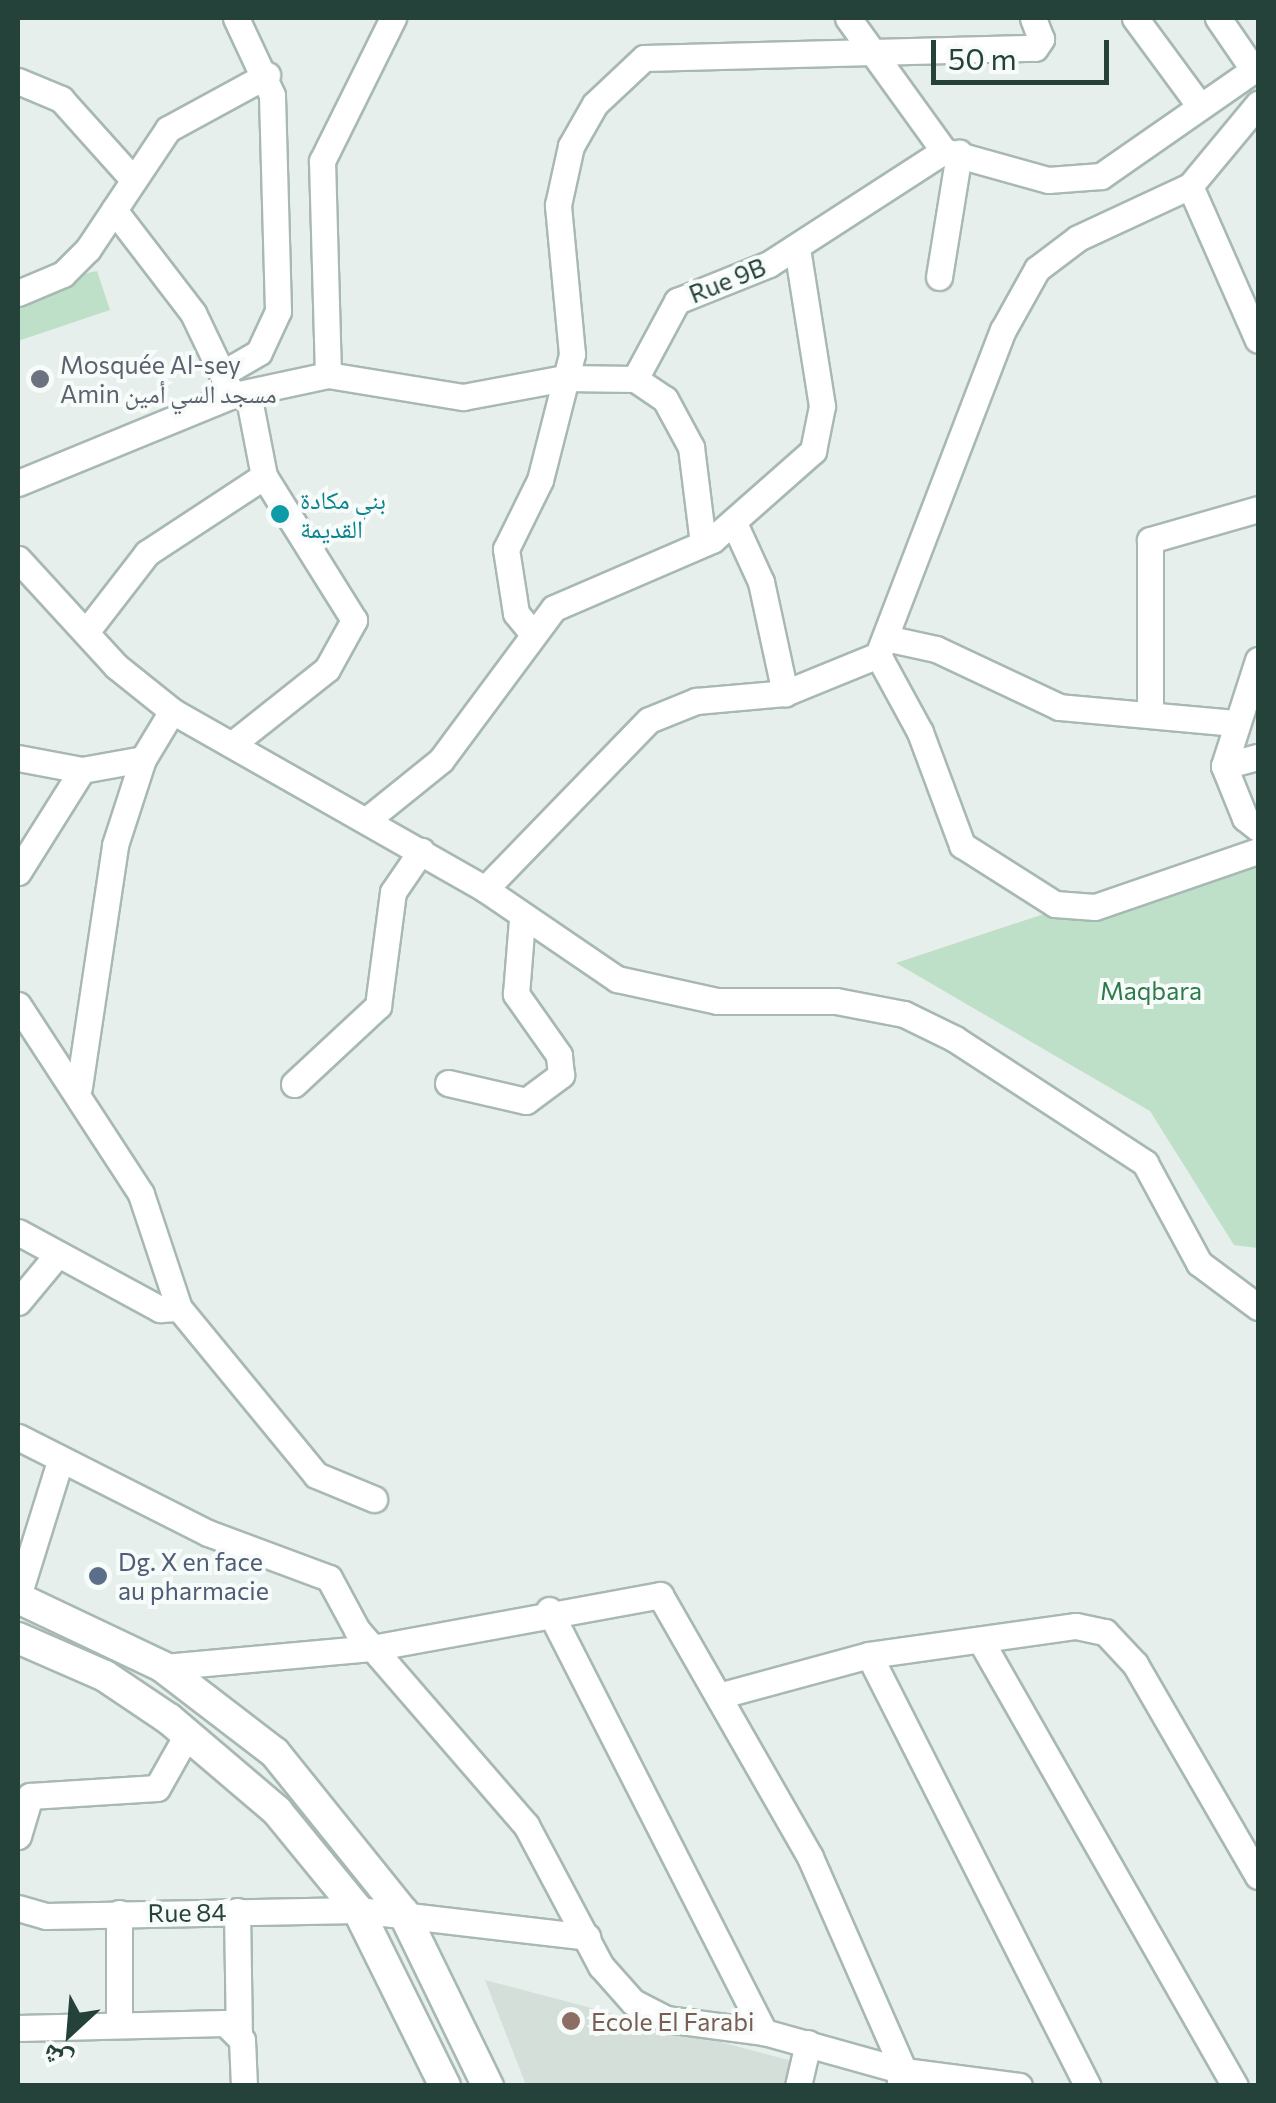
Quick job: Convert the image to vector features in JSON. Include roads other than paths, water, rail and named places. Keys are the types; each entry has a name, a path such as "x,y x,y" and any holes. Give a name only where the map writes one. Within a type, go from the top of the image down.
{"street":[{"path":"234,387 277,321 266,75 236,18"},
{"path":"328,376 322,161 393,18"},
{"path":"848,18 952,152 1048,180 1089,178 1118,171 1198,102 1256,68 1218,18"},
{"path":"532,634 516,613 506,549 540,480 572,354 558,204 572,146 595,104 644,58 776,60 872,46 927,56 1034,48 1041,38 1032,18"},
{"path":"1135,18 1198,102"},
{"path":"18,293 73,265 168,130 266,75"},
{"path":"18,81 60,99 132,178"},
{"path":"1258,104 1190,186 1078,238 1037,269 975,400 884,647 962,845 1055,904 1095,907 1258,851"},
{"path":"939,277 952,152"},
{"name":"Rue 9B","path":"634,378 655,352 664,310 797,248 952,152"},
{"path":"1190,186 1258,340"},
{"path":"114,210 234,387 264,476 352,632 317,678 235,742"},
{"path":"368,819 441,760 532,634 572,596 704,543 734,523 818,440 820,387 797,248"},
{"path":"18,483 234,387 328,376 463,398 565,378 634,378 665,400 691,447 704,543"},
{"path":"86,632 147,553 264,476"},
{"path":"1150,715 1150,540 1258,510"},
{"path":"734,523 761,582 785,693"},
{"path":"18,560 86,632 172,711 235,742 422,851 617,979 665,993 836,1001 904,1014 954,1039 1146,1164 1199,1263 1258,1307"},
{"path":"485,889 650,720 696,702 785,693 884,647 936,649 1060,707 1236,723"},
{"path":"1258,660 1224,766 1245,818 1258,828"},
{"path":"79,1087 115,845 143,760 172,711"},
{"path":"1224,766 1258,757"},
{"path":"18,758 82,770 143,760"},
{"path":"18,872 82,770"},
{"path":"294,1084 378,1006 393,892 422,851"},
{"path":"448,1083 526,1101 562,1075 559,1055 516,994 522,919"},
{"path":"18,1005 52,1063 79,1087 168,1250 179,1308 316,1475 374,1499"},
{"path":"18,1232 160,1310 179,1308"},
{"path":"18,1302 58,1254"},
{"path":"18,1437 230,1543 320,1571 372,1648 526,1825 613,1985 644,2009 808,2043 902,2078 1020,2086"},
{"path":"60,1461 18,1597 163,1667 275,1753 403,1912 488,2086"},
{"path":"163,1667 372,1648 549,1610 660,1595 722,1695 810,1858 902,2078"},
{"path":"549,1610 764,2032"},
{"path":"722,1695 869,1655 982,1643 1076,1626 1113,1636 1258,1876"},
{"path":"18,1638 105,1676 188,1733 290,1825 358,1910 445,2086"},
{"path":"982,1643 1235,2086"},
{"path":"869,1655 1088,2086"},
{"path":"18,1836 30,1796 156,1788 188,1733"},
{"name":"Rue 84","path":"18,1908 403,1912 587,1936"},
{"path":"237,1911 244,2086"},
{"path":"119,2024 120,1912"},
{"path":"18,2028 214,2022 239,2032"},
{"path":"798,2086 808,2043"}],"place":[{"name":"Mosquée Al-sey Amin مسجد السي أمين","path":"40,379"},
{"name":"بني مكادة القديمة","path":"280,514"},
{"name":"Dg. X en face au pharmacie","path":"98,1576"},
{"name":"Ecole El Farabi","path":"571,2021"}],"park label":[{"name":"Maqbara","path":"1151,990"}]}
